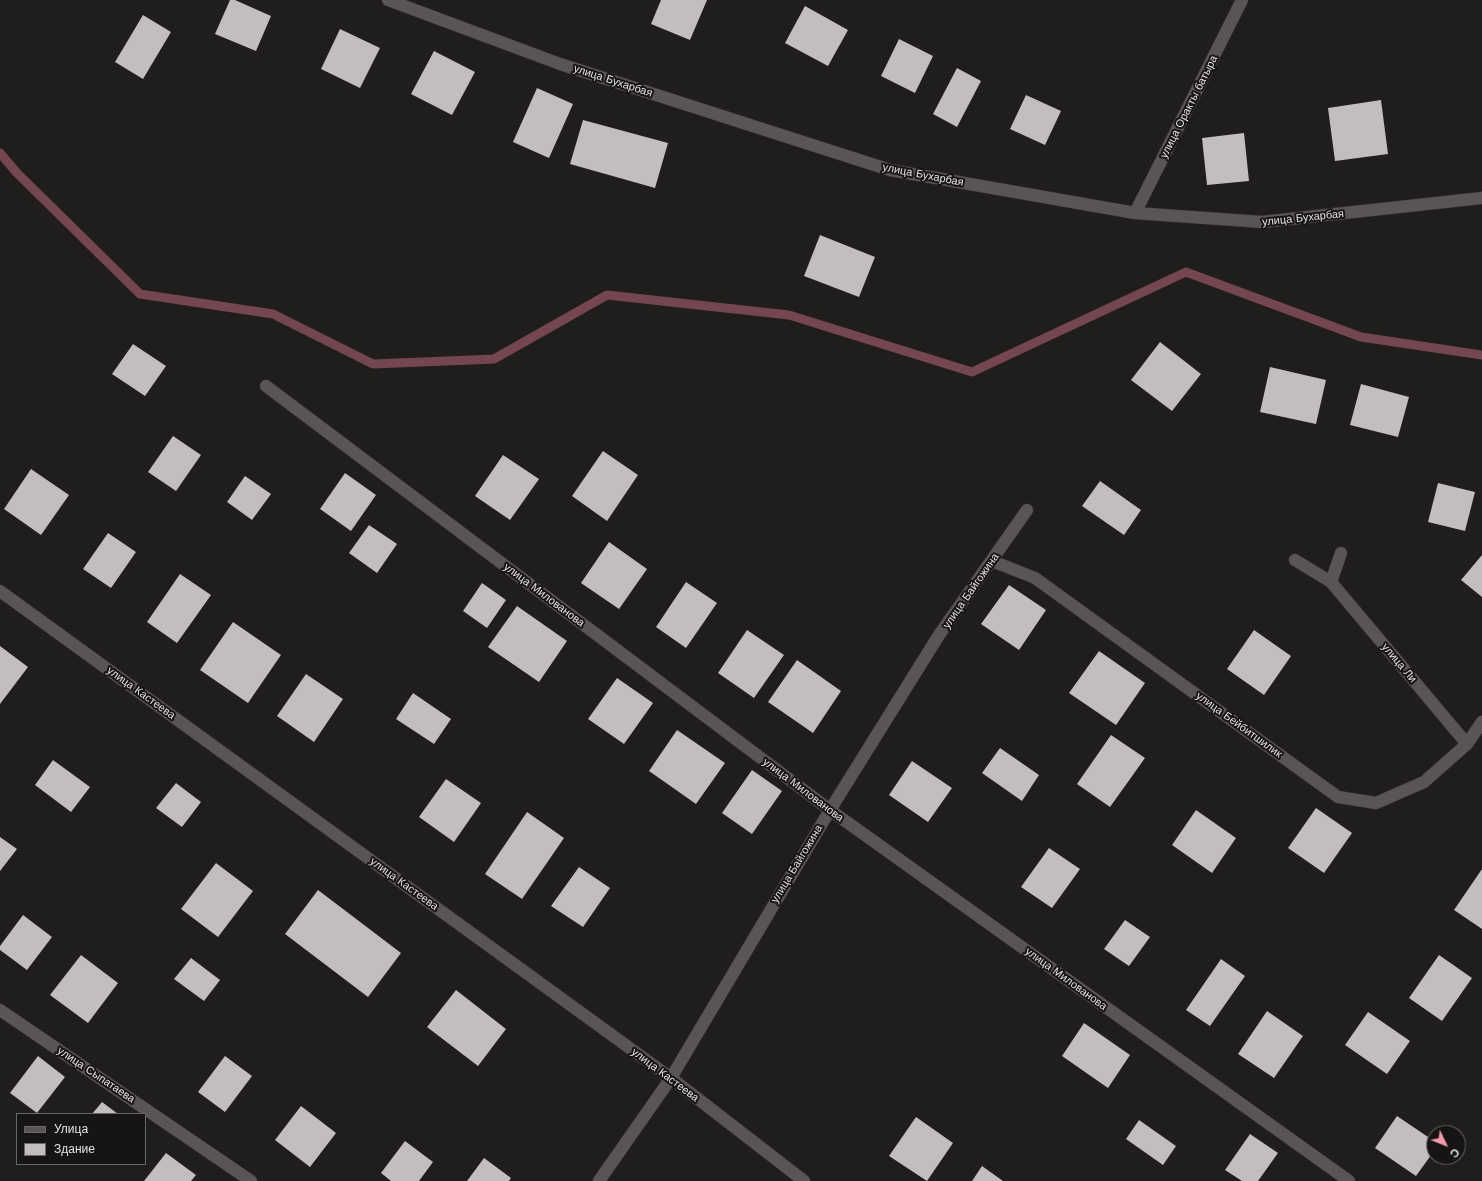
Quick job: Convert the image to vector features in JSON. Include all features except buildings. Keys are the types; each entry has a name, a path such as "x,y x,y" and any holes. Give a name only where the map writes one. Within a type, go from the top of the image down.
{"street":[{"name":"улица Бухарбая","path":"388,0 560,64 890,170 1135,213 1262,222 1482,198"},
{"name":"улица Оракты батыра","path":"1135,213 1242,0"},
{"name":"улица Милованова","path":"266,386 830,810 1349,1181"},
{"name":"улица Байгожина","path":"599,1181 671,1078 830,810 940,635 1027,510"},
{"path":"1331,582 1341,554"},
{"name":"улица Ли","path":"1295,560 1331,582 1467,744"},
{"name":"улица Бейбитшилик","path":"992,561 1034,578 1338,797 1376,803 1424,782 1467,744 1482,722"},
{"name":"улица Кастеева","path":"0,591 671,1078 804,1181"},
{"name":"улица Сыпатаева","path":"0,1010 251,1181"}],"waterway":[{"path":"0,153 17,173 140,294 273,314 373,364 494,359 607,295 789,315 972,372 1186,272 1361,337 1482,355"}]}
